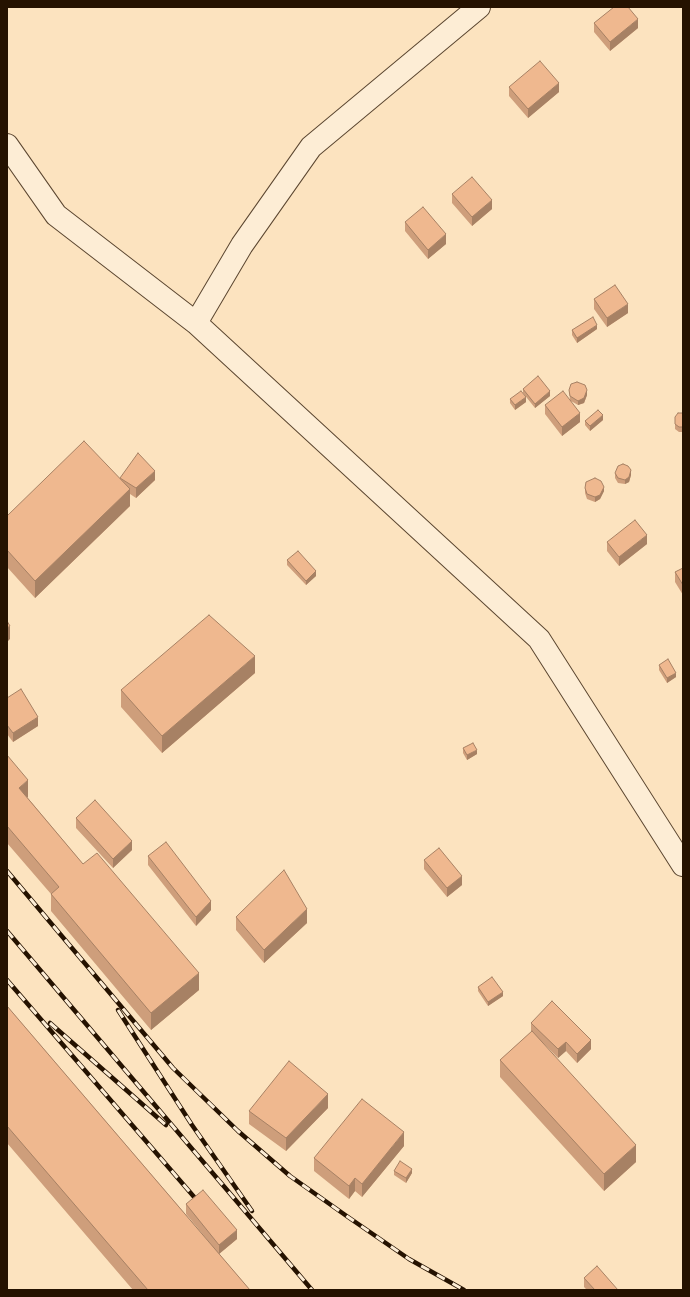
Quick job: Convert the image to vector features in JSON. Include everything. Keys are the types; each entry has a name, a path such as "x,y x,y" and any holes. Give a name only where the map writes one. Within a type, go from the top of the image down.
{"street":[{"path":"196,323 242,245 310,147 479,7"},
{"path":"7,145 56,215 196,323 539,640 683,864"}],"building":[{"path":"614,7 628,7 638,19 610,42 594,23"},
{"path":"540,61 559,83 528,109 509,87"},
{"path":"472,177 492,200 472,217 452,194"},
{"path":"423,207 446,234 428,250 405,222"},
{"path":"615,285 628,304 607,318 594,299"},
{"path":"593,317 597,325 577,338 572,330"},
{"path":"538,376 550,391 535,404 523,389"},
{"path":"577,382 585,385 587,390 584,398 578,401 570,396 569,390 571,384"},
{"path":"521,391 526,397 515,405 510,399"},
{"path":"563,391 580,413 562,427 545,405"},
{"path":"598,410 603,415 590,426 585,421"},
{"path":"678,413 683,413 683,427 679,427 675,424 675,417"},
{"path":"84,441 130,489 35,581 7,550 7,516"},
{"path":"138,453 155,471 136,488 120,478"},
{"path":"623,464 628,466 631,470 629,477 625,480 618,478 615,473 618,466"},
{"path":"595,478 601,481 604,487 600,495 595,497 587,494 585,488 586,482"},
{"path":"635,520 647,535 619,557 607,542"},
{"path":"298,551 316,571 306,581 287,560"},
{"path":"683,568 683,585 675,572"},
{"path":"209,615 255,656 162,736 121,690"},
{"path":"7,621 10,626 7,628"},
{"path":"668,659 676,673 667,678 659,665"},
{"path":"21,689 38,717 13,733 7,725 7,698"},
{"path":"473,743 477,750 467,755 463,748"},
{"path":"7,755 28,780 19,788 83,864 97,853 199,973 151,1013 51,894 59,887 7,826"},
{"path":"95,800 132,841 113,859 76,818"},
{"path":"166,842 211,901 196,917 148,856"},
{"path":"439,848 462,876 447,888 424,860"},
{"path":"284,870 307,909 264,950 236,917"},
{"path":"492,977 503,992 488,1002 478,987"},
{"path":"552,1001 591,1040 577,1054 566,1042 558,1049 531,1023"},
{"path":"7,1006 250,1290 148,1290 7,1126"},
{"path":"532,1031 636,1145 604,1174 500,1060"},
{"path":"289,1061 328,1094 286,1138 249,1111"},
{"path":"362,1099 404,1132 362,1184 355,1178 349,1186 314,1158"},
{"path":"400,1161 412,1169 406,1178 394,1171"},
{"path":"203,1190 237,1230 219,1245 186,1204"},
{"path":"597,1266 618,1290 595,1290 584,1278"}],"railway":[{"path":"7,871 173,1068 238,1131 290,1176 348,1217 409,1259 464,1290"},
{"path":"7,931 312,1290"},
{"path":"7,980 195,1198"},
{"path":"118,1010 192,1125 252,1211"},
{"path":"50,1023 166,1125"}]}
